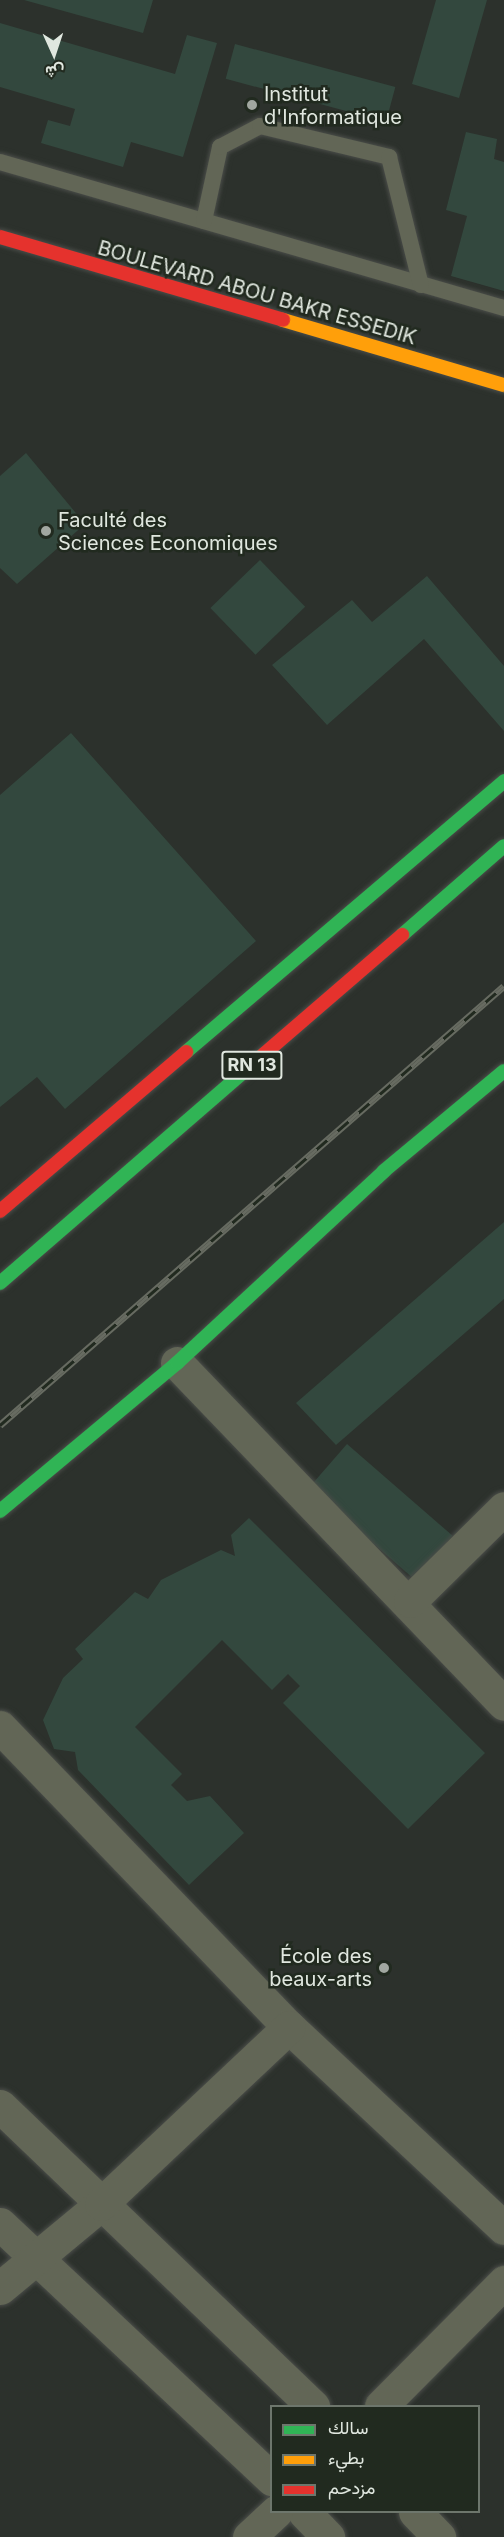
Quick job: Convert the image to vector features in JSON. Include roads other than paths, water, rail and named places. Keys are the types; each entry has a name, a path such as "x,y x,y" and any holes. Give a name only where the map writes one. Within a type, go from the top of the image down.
{"main road":[{"name":"BOULEVARD ABOU BAKR ESSEDIK","path":"0,237 504,385"},
{"name":"RN 13","path":"0,1211 504,781"},
{"name":"RN 13","path":"0,1283 504,846"},
{"path":"0,1511 177,1363 384,1171 504,1071"}],"street":[{"path":"177,1363 308,1504 410,1601 504,1704"},
{"path":"410,1601 504,1508"},
{"path":"0,1727 289,2027 504,2228"},
{"path":"0,2288 33,2257 101,2204 289,2027"},
{"path":"0,2106 312,2405"},
{"path":"0,2224 270,2477"},
{"path":"382,2405 504,2282"},
{"path":"249,2537 274,2513"},
{"path":"306,2513 328,2537"},
{"path":"417,2513 439,2537"}],"lane":[{"path":"204,221 220,147 260,126 389,157 421,285"},
{"path":"0,162 504,308"}],"railway":[{"path":"0,1425 504,986"}],"place":[{"name":"Institut d'Informatique","path":"252,105"},
{"name":"Faculté des Sciences Economiques","path":"46,531"},
{"name":"École des beaux-arts","path":"384,1968"}]}
